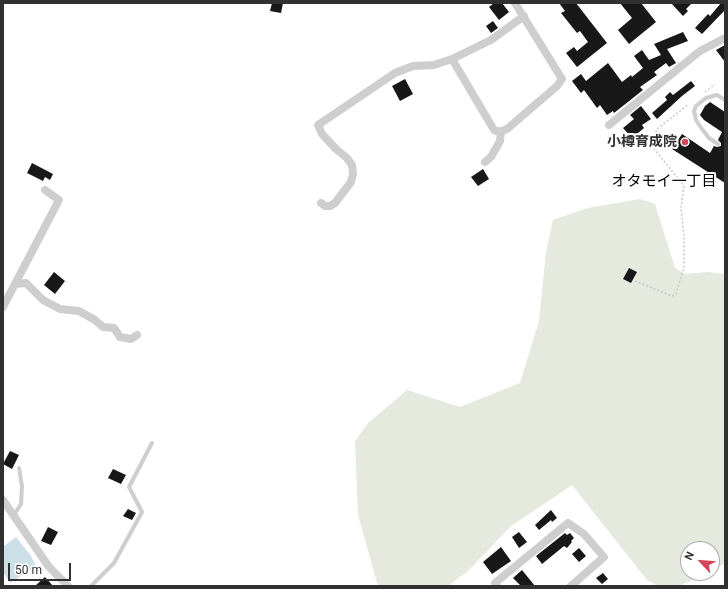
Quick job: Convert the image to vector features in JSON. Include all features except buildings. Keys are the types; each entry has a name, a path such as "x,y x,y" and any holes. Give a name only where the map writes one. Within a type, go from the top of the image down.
{"street":[{"path":"452,59 494,130 499,132 507,129 558,86 562,79 515,3"},
{"path":"321,203 325,206 330,206 335,202 351,182 353,174 352,165 322,134 318,125 395,73 413,66 434,65 452,59 491,40 524,16"},
{"path":"609,125 700,51 725,38"},
{"path":"485,162 496,150 500,141 501,131"},
{"path":"3,307 59,200 45,190"},
{"path":"15,284 26,284 43,300 60,309 80,311 103,327 114,328 120,337 131,339 137,335"},
{"path":"3,500 49,567 68,586"},
{"path":"497,586 495,583 568,523 584,534 604,558 571,586"}],"lane":[{"path":"718,144 709,138 702,129 696,120 694,111 696,106 706,98 717,95 725,100"},
{"path":"91,586 114,563 142,512 129,487 152,443"},
{"path":"14,515 21,504 22,486 19,468"}],"path":[{"path":"703,93 715,84"},
{"path":"635,281 672,296 676,294 684,267 684,238 681,208 684,186 651,145 657,129 691,102"}],"shaded area":[{"path":"640,199 655,204 675,268 685,274 708,272 725,274 725,563 720,566 720,541 680,541 680,581 690,581 678,586 658,586 647,580 572,485 511,526 469,570 448,586 378,586 358,515 355,441 369,422 407,390 460,407 520,383 539,321 546,252 553,220 587,208"},
{"path":"16,537 31,556 36,566 10,583 3,572 3,547"}],"place":[{"name":"小樽育成院","path":"685,142"}],"district":[{"name":"オタモイ一丁目","path":"664,182"}]}
